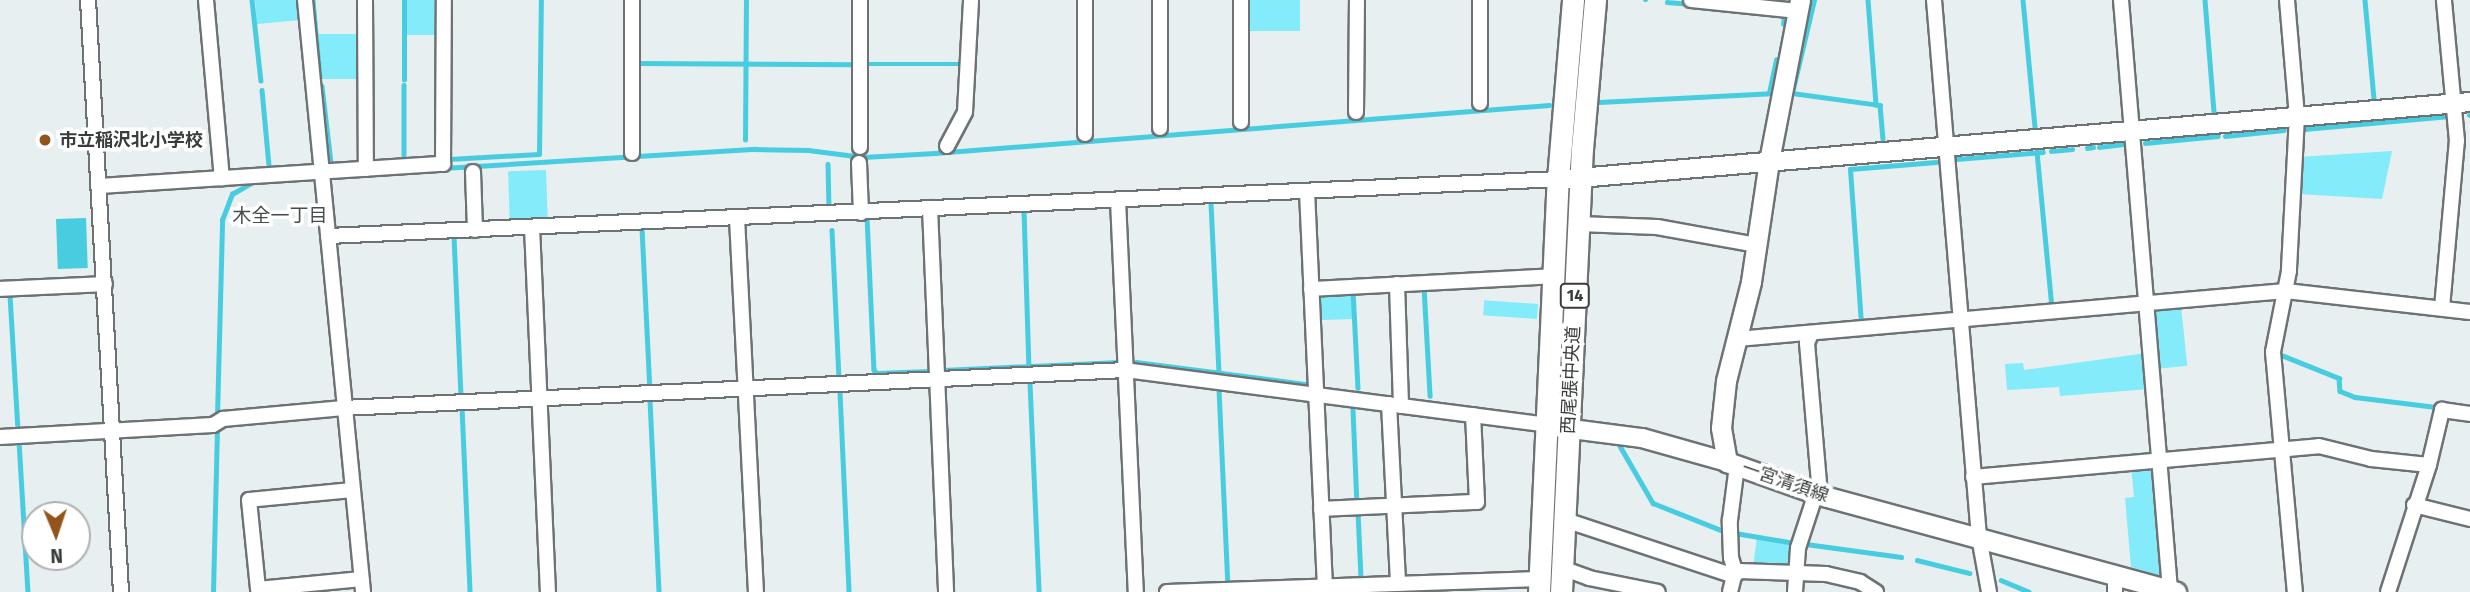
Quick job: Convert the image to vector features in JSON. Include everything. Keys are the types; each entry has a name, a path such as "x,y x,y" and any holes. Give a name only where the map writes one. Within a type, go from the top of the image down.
{"main road":[{"name":"西尾張中央道","path":"1539,585 1558,179 1573,0"},
{"name":"西尾張中央道","path":"1561,592 1579,224 1595,0"},
{"name":"一宮清須線","path":"1799,5 1781,91 1757,245 1723,401 1721,428 1732,464 1818,494 1979,537 2115,584 2173,591"}],"street":[{"path":"88,0 121,592"},
{"path":"205,0 222,178"},
{"path":"305,0 343,408 363,586 258,589 249,500 352,490"},
{"path":"365,0 366,169"},
{"path":"99,186 222,178 322,176 366,169 443,164 444,0"},
{"path":"632,0 632,153"},
{"path":"860,0 860,147"},
{"path":"947,146 965,113 971,0"},
{"path":"1085,0 1085,134"},
{"path":"1160,0 1160,128"},
{"path":"1241,0 1241,122"},
{"path":"1356,112 1357,0"},
{"path":"1480,0 1480,103"},
{"path":"1691,0 1799,5"},
{"path":"1934,0 1973,477 1979,537 1989,592"},
{"path":"2120,0 2173,591"},
{"path":"2287,0 2297,116 2286,290 2273,352 2295,592"},
{"path":"2442,308 2463,136 2462,102 2445,0"},
{"path":"328,236 1582,178 2462,102"},
{"path":"859,163 861,213"},
{"path":"473,172 475,230"},
{"path":"1307,191 1325,588"},
{"path":"1118,200 1136,592"},
{"path":"930,208 946,592"},
{"path":"737,218 756,592"},
{"path":"1579,224 1657,228 1757,245"},
{"path":"532,227 548,592"},
{"path":"1311,289 1555,276"},
{"path":"0,289 105,284"},
{"path":"1397,284 1395,506 1398,584"},
{"path":"1737,339 2286,290 2470,312"},
{"path":"1795,592 1795,572 1802,530 1818,494 1807,343 1811,334"},
{"path":"0,437 213,425 223,419 343,408 1125,370 1642,438 1732,464 1731,558 1735,575 1730,592"},
{"path":"2388,592 2429,465 2442,410 2470,414"},
{"path":"1321,509 1477,502 1473,415"},
{"path":"1973,477 2319,446 2371,459 2429,465"},
{"path":"2414,505 2470,519"},
{"path":"1565,520 1735,575"},
{"path":"1562,568 1589,578 1658,592"},
{"path":"1735,575 1739,571 1795,572 1848,578 1876,592"},
{"path":"1167,592 1398,584 1539,585"}],"shaded area":[{"path":"255,0 299,0 301,20 257,24"},
{"path":"407,0 441,0 441,35 407,35"},
{"path":"1244,0 1300,0 1300,31 1244,31"},
{"path":"319,34 357,34 357,79 319,79"},
{"path":"2392,151 2382,199 2298,194 2298,157"},
{"path":"546,170 548,218 510,219 508,171"},
{"path":"86,218 88,268 58,269 56,219"},
{"path":"1352,293 1353,319 1316,320 1315,294"},
{"path":"1484,300 1538,304 1537,319 1483,315"},
{"path":"2181,306 2187,366 2160,368 2154,309"},
{"path":"2147,353 2150,389 2060,396 2059,387 2007,390 2005,364 2023,363 2024,370"},
{"path":"2131,466 2156,468 2162,576 2131,567 2125,498 2134,497"},
{"path":"1757,538 1795,545 1789,566 1784,569 1753,566"}],"waterway":[{"path":"252,0 261,81"},
{"path":"313,0 320,78"},
{"path":"404,0 404,80"},
{"path":"449,159 539,154 541,0"},
{"path":"745,140 746,0"},
{"path":"1788,93 1792,93 1814,0"},
{"path":"1868,0 1876,105"},
{"path":"2023,0 2035,127"},
{"path":"2205,0 2214,112"},
{"path":"2365,0 2374,98"},
{"path":"1667,2 1691,4"},
{"path":"1783,24 1784,18"},
{"path":"1769,93 1776,60"},
{"path":"637,63 856,64"},
{"path":"864,64 961,64"},
{"path":"404,85 404,159"},
{"path":"322,86 331,163"},
{"path":"262,90 269,165"},
{"path":"1599,102 1776,93"},
{"path":"1792,93 1880,105 1883,139"},
{"path":"443,168 755,149 808,150 863,157 935,153 1549,105"},
{"path":"2304,129 2449,116"},
{"path":"2225,136 2284,130"},
{"path":"2145,143 2218,136"},
{"path":"2099,147 2125,144"},
{"path":"2087,148 2093,147"},
{"path":"2051,151 2072,149"},
{"path":"2037,152 2052,307"},
{"path":"1956,159 2043,152"},
{"path":"404,159 438,157"},
{"path":"1859,323 1850,169 1936,162"},
{"path":"828,164 829,207"},
{"path":"217,416 222,220 232,194 253,182"},
{"path":"1211,203 1219,373"},
{"path":"1024,210 1029,367"},
{"path":"867,217 874,370 877,373 930,371"},
{"path":"642,228 650,389"},
{"path":"832,230 839,378"},
{"path":"454,236 461,398"},
{"path":"1422,288 1424,287 1430,396"},
{"path":"1353,290 1358,388"},
{"path":"10,295 18,428"},
{"path":"2279,354 2339,378 2340,391 2355,397 2437,407"},
{"path":"943,370 1119,362"},
{"path":"1136,362 1312,385"},
{"path":"1030,383 1039,592"},
{"path":"1219,389 1228,586"},
{"path":"840,392 849,592"},
{"path":"650,400 659,592"},
{"path":"462,407 470,592"},
{"path":"1353,410 1357,504"},
{"path":"213,592 217,428"},
{"path":"19,441 28,592"},
{"path":"1620,446 1653,503 1726,532"},
{"path":"1358,512 1361,578 1393,577"},
{"path":"1735,533 1795,543"},
{"path":"1806,544 1901,557"},
{"path":"1917,560 1969,573"},
{"path":"2001,580 2029,592"}],"place":[{"name":"市立稲沢北小学校","path":"45,140"}],"district":[{"name":"木全一丁目","path":"280,216"}]}
